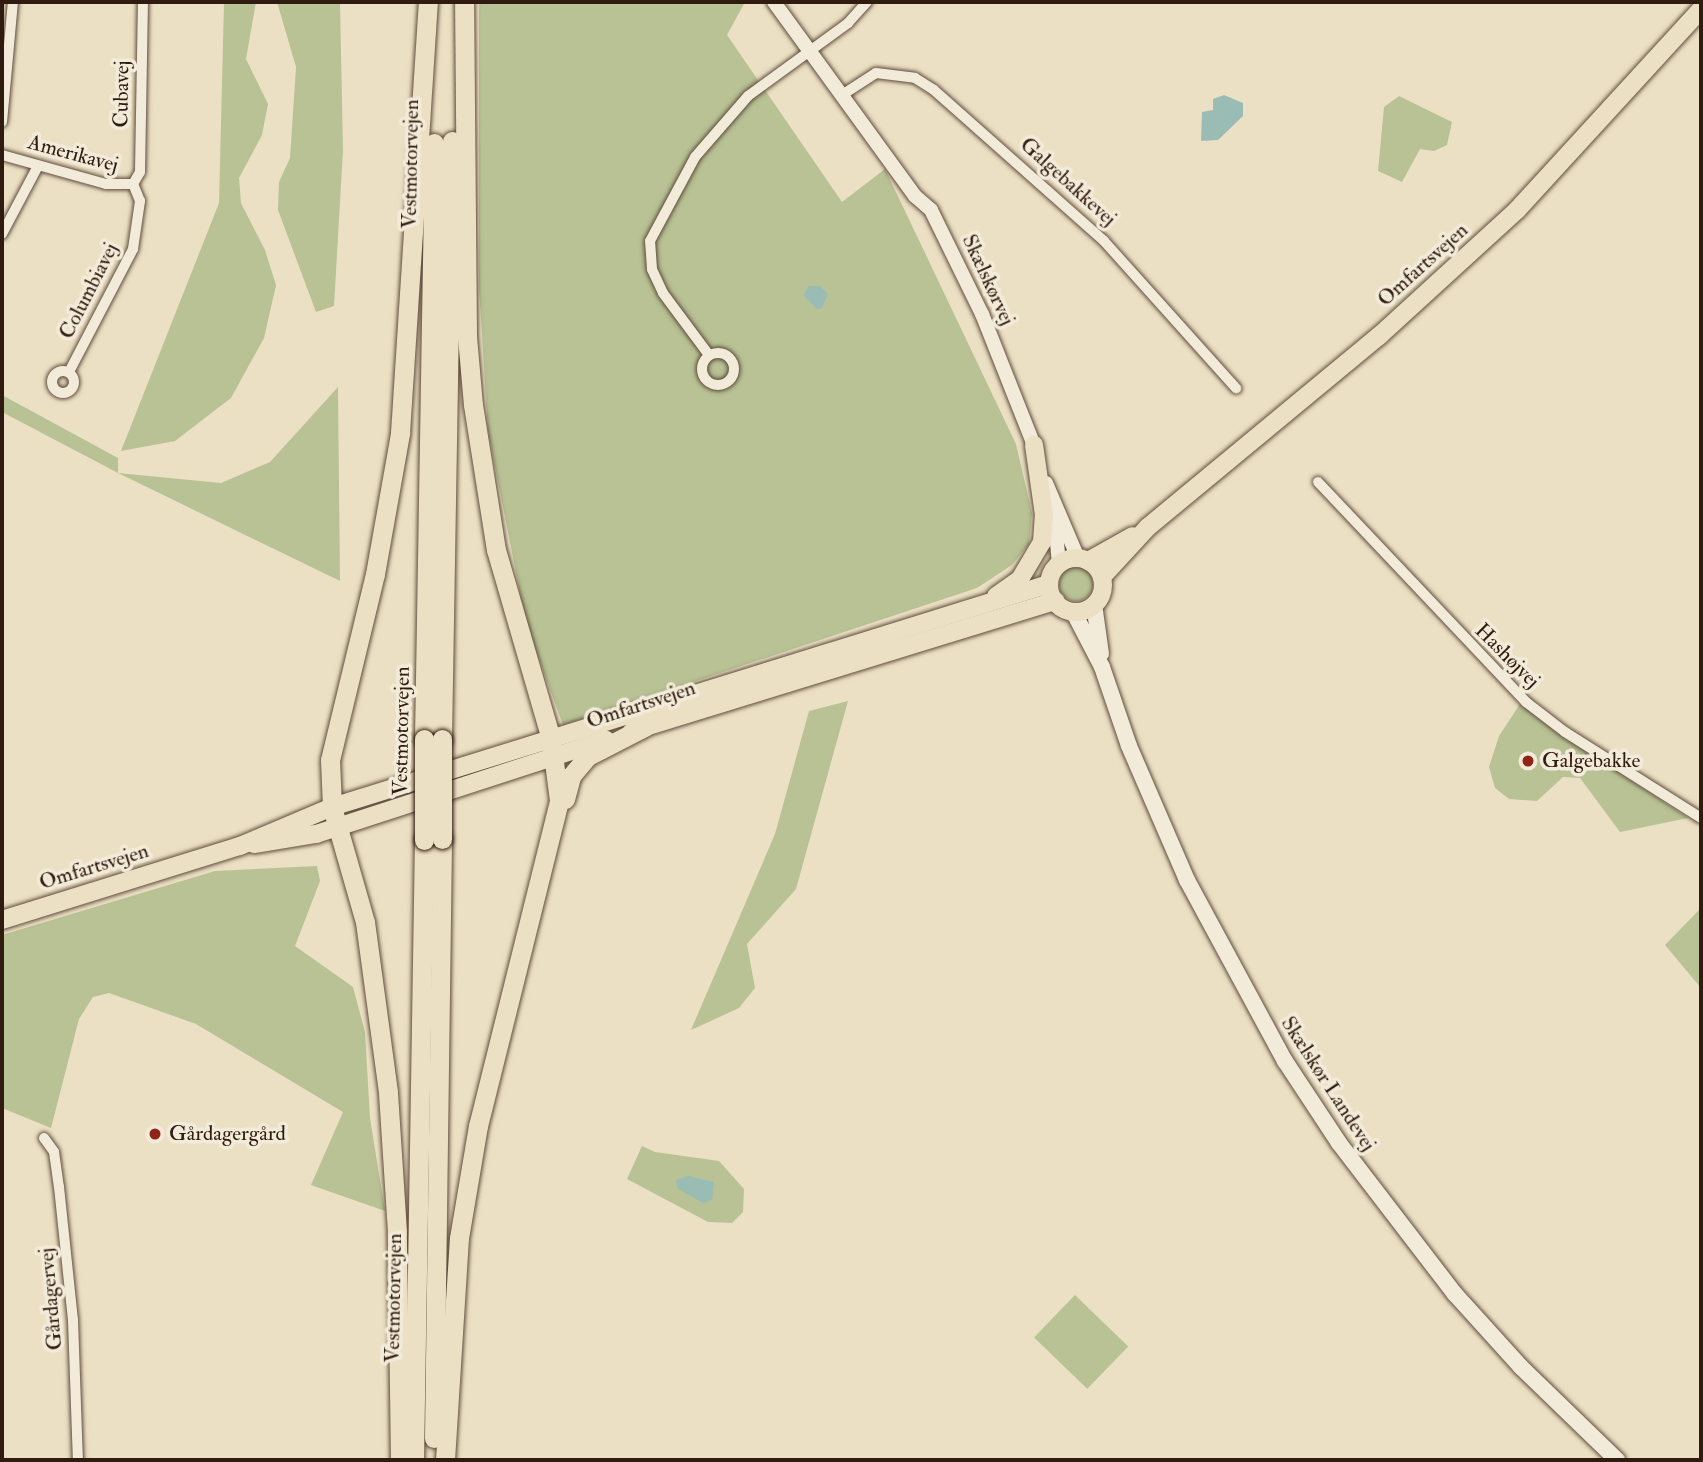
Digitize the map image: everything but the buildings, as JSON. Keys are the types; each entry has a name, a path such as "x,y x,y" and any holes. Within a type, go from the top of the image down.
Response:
{"highway":[{"path":"400,1460 397,1232 388,1092 365,922 340,826 332,807 330,760 374,574 400,433 412,302 428,2"},
{"name":"Vestmotorvejen","path":"433,1460 436,2"},
{"name":"Vestmotorvejen","path":"433,739 453,2"},
{"path":"445,1460 461,1226 490,1065 538,890 559,800 553,748 496,550 473,405 467,325 464,2"},
{"path":"538,890 558,836 567,786 578,765 600,747 646,726"},
{"name":"Vestmotorvejen","path":"414,1460 433,840"}],"main road":[{"name":"Omfartsvejen","path":"1102,578 1148,527 1450,273 1578,147 1701,9"},
{"path":"931,622 1009,589 1031,566 1044,529 1034,445"},
{"name":"Omfartsvejen","path":"1083,559 1148,527"},
{"path":"1083,559 1102,578 1102,592 1094,604 1073,611 1055,601 1049,584 1059,564 1083,559"},
{"name":"Omfartsvejen","path":"240,845 280,842 340,826 535,757 553,748 1049,584"},
{"name":"Omfartsvejen","path":"2,920 240,845 332,807 646,726 1055,601"},
{"name":"Skælskør Landevej","path":"1094,604 1102,667"},
{"name":"Skælskør Landevej","path":"1073,611 1102,667 1129,746 1186,880 1292,1071 1370,1186 1455,1294 1521,1367 1616,1460"},
{"path":"340,826 355,809 413,784"}],"street":[{"path":"2,122 13,2"},
{"name":"Cubavej","path":"133,184 141,172 142,2"},
{"path":"774,2 842,95"},
{"path":"709,355 663,293 652,269 650,241 695,158 748,96 809,48 848,23 867,2"},
{"name":"Galgebakkevej","path":"842,95 876,74 915,78 934,90 1104,241 1151,288 1236,387"},
{"name":"Skælskørvej","path":"842,95 915,195 931,210 982,314 1034,445 1053,506 1059,564"},
{"name":"Amerikavej","path":"2,155 106,184 133,184"},
{"path":"2,234 38,166"},
{"name":"Columbiavej","path":"69,372 132,249 140,201 133,184"},
{"name":"Hashøjvej","path":"1318,482 1526,702 1564,733 1701,818"},
{"name":"Skælskørvej","path":"1053,506 1083,559"},
{"name":"Gårdagervej","path":"44,1138 57,1164 73,1320 78,1460"}],"green space":[{"path":"224,2 256,2 246,59 268,104 262,135 239,178 241,203 265,250 276,285 264,338 231,398 175,441 121,451 219,203"},
{"path":"277,2 340,2 343,151 334,306 316,312 278,210 279,182 290,158 296,67"},
{"path":"479,2 745,2 727,35 842,202 885,169 1016,444 1032,513 1029,544 1012,565 977,588 563,725 526,623 488,431 479,287"},
{"path":"1399,96 1452,122 1447,145 1434,151 1420,149 1402,182 1378,171 1384,107"},
{"path":"338,387 340,581 118,473 221,483 270,462"},
{"path":"2,395 118,458 118,473 2,412"},
{"path":"1076,567 1088,572 1093,584 1088,596 1076,601 1064,596 1059,584 1064,572"},
{"path":"848,701 796,889 747,944 755,988 739,1008 691,1030 775,834 809,711"},
{"path":"1520,704 1688,818 1620,832 1580,778 1563,777 1537,801 1509,799 1495,788 1489,767 1499,736"},
{"path":"317,866 320,881 295,946 353,987 365,1032 370,1118 385,1211 311,1185 343,1112 196,1024 109,993 93,997 79,1019 51,1128 2,1108 2,935 215,871"},
{"path":"1701,908 1701,988 1665,945"},
{"path":"642,1146 655,1152 719,1161 744,1189 743,1212 732,1223 708,1222 627,1179"},
{"path":"1075,1295 1128,1346 1087,1389 1034,1337"}],"water":[{"path":"1224,95 1243,103 1243,116 1218,140 1201,141 1202,112 1213,110 1213,99"},
{"path":"809,286 820,286 828,294 822,308 817,309 803,295"},
{"path":"688,1176 714,1182 712,1200 703,1203 677,1188 676,1180"}],"place":[{"name":"Galgebakke","path":"1528,761"},
{"name":"Gårdagergård","path":"155,1134"}]}
